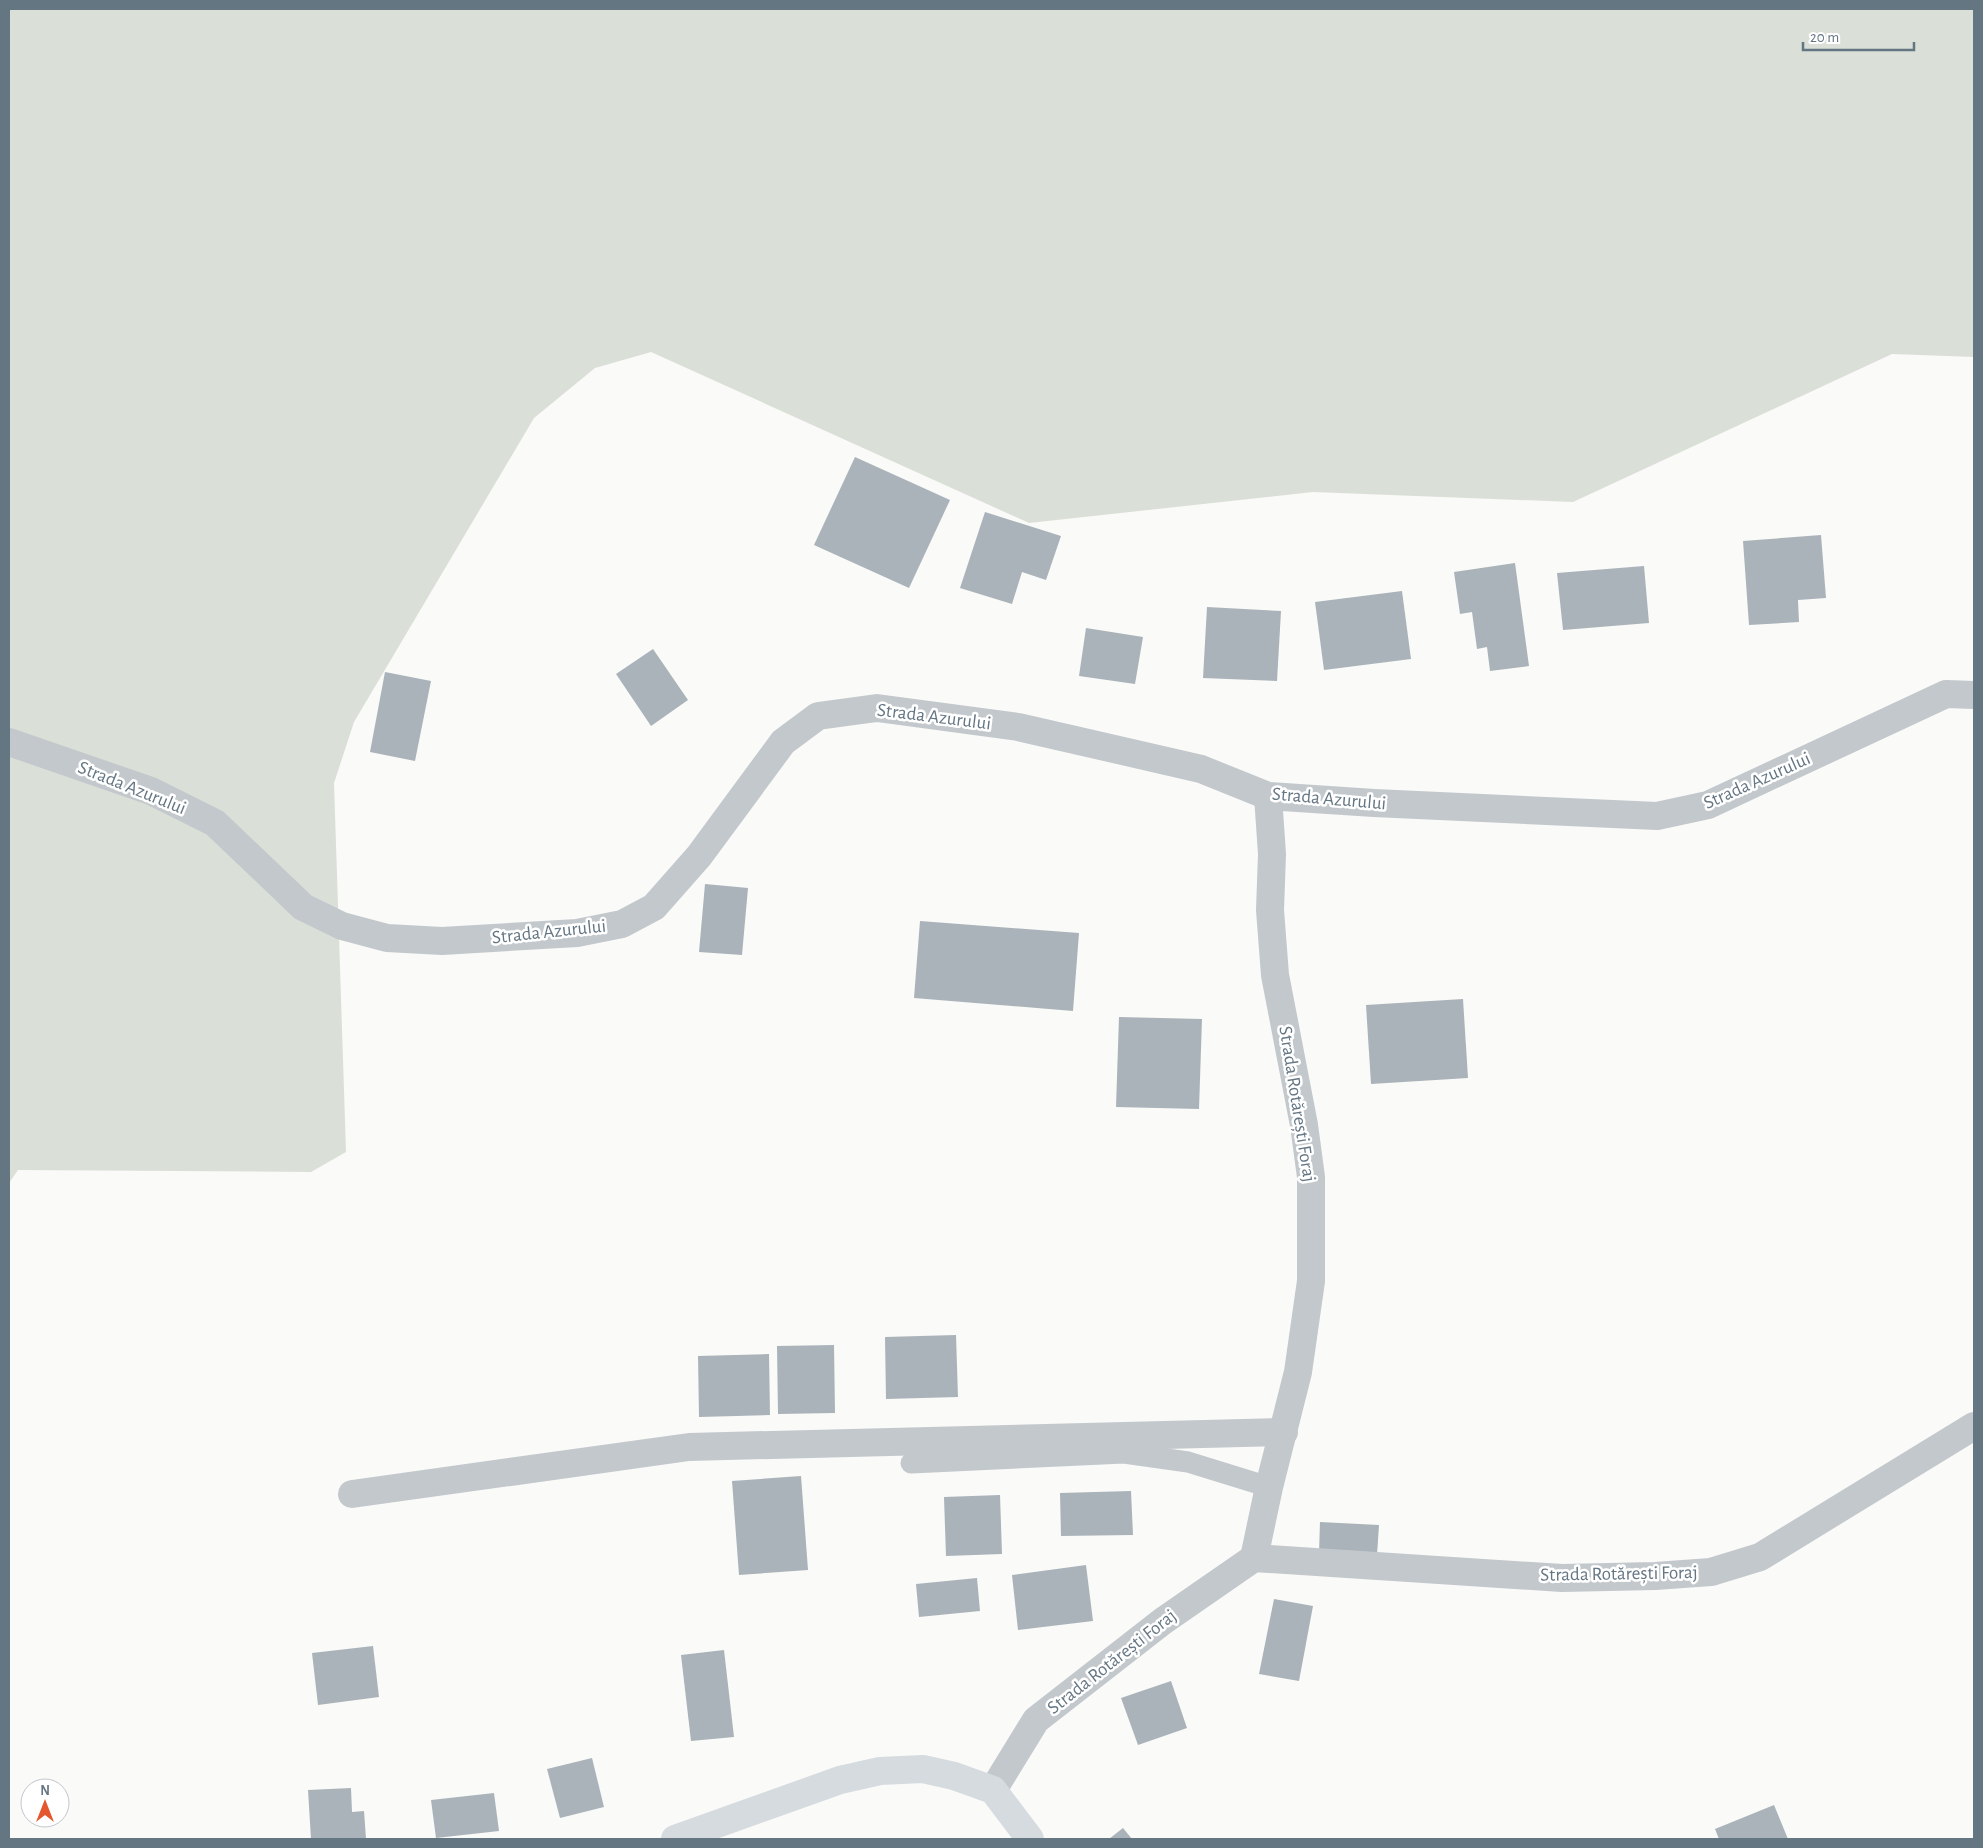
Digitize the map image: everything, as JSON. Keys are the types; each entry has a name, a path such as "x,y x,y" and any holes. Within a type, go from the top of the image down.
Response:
{"street":[{"name":"Strada Azurului","path":"9,742 152,791 215,823 303,907 342,926 387,938 442,941 577,933 622,924 654,907 699,856 783,742 818,716 877,708 1018,727 1201,769 1268,796 1374,803 1657,816 1708,806 1946,694 1974,695"},
{"name":"Strada Rotărești Foraj","path":"1254,1558 1269,1487 1298,1372 1311,1281 1311,1177 1304,1124 1275,975 1270,910 1272,854 1268,796"},
{"name":"Strada Rotărești Foraj","path":"993,1790 1036,1720 1163,1621 1254,1558 1562,1578 1655,1576 1711,1572 1760,1557 1974,1426"},
{"path":"352,1494 689,1447 1284,1432"},
{"path":"675,1839 840,1780 880,1771 923,1769 954,1776 993,1790 1030,1839"}],"lane":[{"path":"911,1463 1124,1453 1188,1462 1269,1487"}],"shaded area":[{"path":"9,9 1974,9 1974,357 1892,354 1573,502 1313,492 1029,523 651,352 595,368 534,418 354,722 334,783 346,1152 311,1172 18,1170 9,1183"}],"building":[{"path":"855,457 950,500 909,588 814,545"},
{"path":"985,512 1061,536 1046,580 1022,572 1012,604 960,588"},
{"path":"1821,535 1826,598 1798,600 1799,622 1749,625 1743,541"},
{"path":"1515,563 1529,666 1490,671 1487,647 1477,649 1472,612 1460,614 1454,572"},
{"path":"1644,566 1649,623 1563,630 1557,573"},
{"path":"1402,591 1411,659 1324,670 1315,602"},
{"path":"1207,607 1281,611 1277,681 1203,678"},
{"path":"1086,628 1143,637 1135,684 1079,676"},
{"path":"653,649 688,700 651,726 616,674"},
{"path":"385,672 431,681 415,761 370,752"},
{"path":"705,884 748,888 742,955 699,952"},
{"path":"920,921 1079,933 1073,1011 914,998"},
{"path":"1463,999 1468,1078 1371,1084 1366,1005"},
{"path":"1119,1017 1202,1019 1199,1109 1116,1107"},
{"path":"956,1335 958,1397 886,1399 885,1337"},
{"path":"834,1345 835,1413 778,1414 777,1346"},
{"path":"769,1354 770,1415 699,1417 698,1356"},
{"path":"801,1476 808,1570 739,1575 732,1481"},
{"path":"1131,1491 1133,1535 1061,1536 1060,1493"},
{"path":"1000,1495 1002,1554 946,1556 944,1497"},
{"path":"1320,1522 1379,1525 1377,1555 1319,1553"},
{"path":"1086,1565 1093,1621 1018,1630 1012,1575"},
{"path":"977,1578 980,1611 919,1617 916,1584"},
{"path":"1274,1599 1313,1606 1299,1681 1259,1674"},
{"path":"373,1646 379,1697 318,1705 312,1653"},
{"path":"724,1650 734,1737 691,1741 681,1655"},
{"path":"1171,1681 1187,1728 1138,1745 1121,1698"},
{"path":"592,1758 604,1807 560,1818 547,1769"},
{"path":"351,1788 352,1812 364,1811 366,1839 311,1839 308,1790"},
{"path":"494,1793 499,1831 436,1838 431,1800"},
{"path":"1774,1805 1788,1839 1719,1839 1715,1829"},
{"path":"1123,1828 1132,1839 1109,1839"}]}
